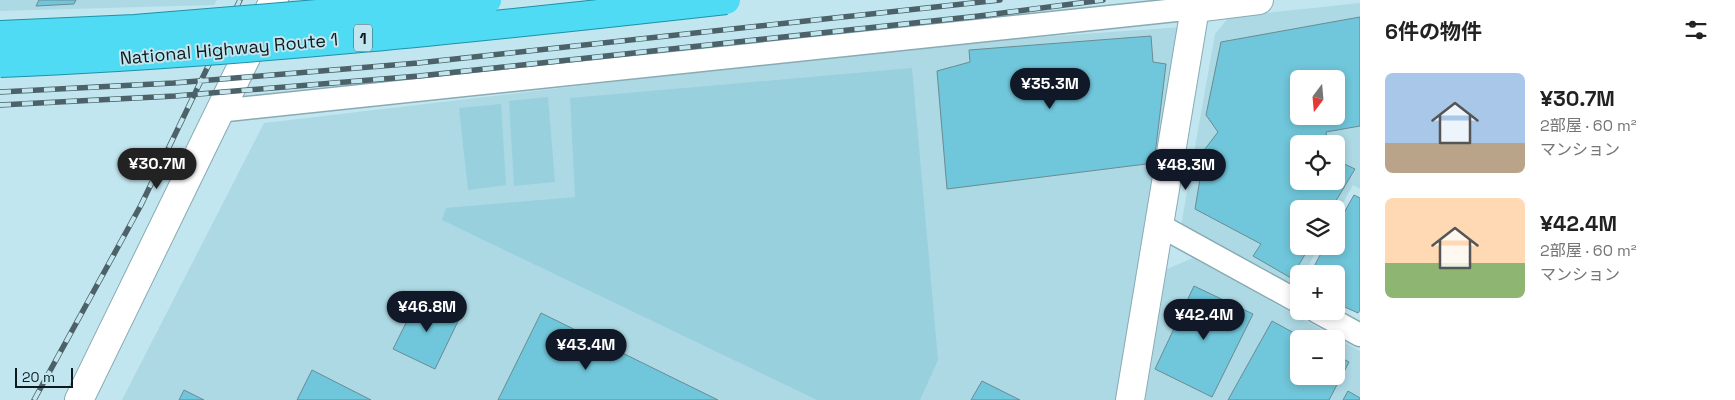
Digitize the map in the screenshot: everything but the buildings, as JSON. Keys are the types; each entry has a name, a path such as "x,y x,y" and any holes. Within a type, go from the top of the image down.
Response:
{"highway":[{"name":"National Highway Route 1","path":"0,35 165,27 487,0"},
{"name":"National Highway Route 1","path":"0,63 122,58 308,44 726,0"}],"street":[{"path":"79,400 218,111 274,0"},
{"path":"218,111 1259,0"},
{"path":"1130,400 1195,8"},
{"path":"1159,225 1290,297"},
{"path":"1332,320 1360,336"}],"shaded area":[{"path":"0,0 217,0 214,5 0,11"},
{"path":"1360,3 1360,189 1353,185 1345,200 1290,200 1290,255 1314,255 1309,265 1290,265 1290,291 1181,226 1215,34 1229,17"},
{"path":"1182,27 1122,400 122,400 264,123 928,45"},
{"path":"912,68 938,360 920,400 817,400 442,220 446,208 575,197 570,98"},
{"path":"548,97 555,182 514,186 509,101"},
{"path":"501,104 506,185 468,190 459,108"},
{"path":"1193,258 1290,312 1290,320 1304,320 1322,330 1290,330 1290,385 1345,385 1345,343 1360,351 1360,400 1145,400 1167,269"}],"railway":[{"path":"34,400 141,205 240,0"},
{"path":"0,92 174,83 418,63 1000,0"},
{"path":"0,105 175,96 419,76 979,16 1103,0"}]}
